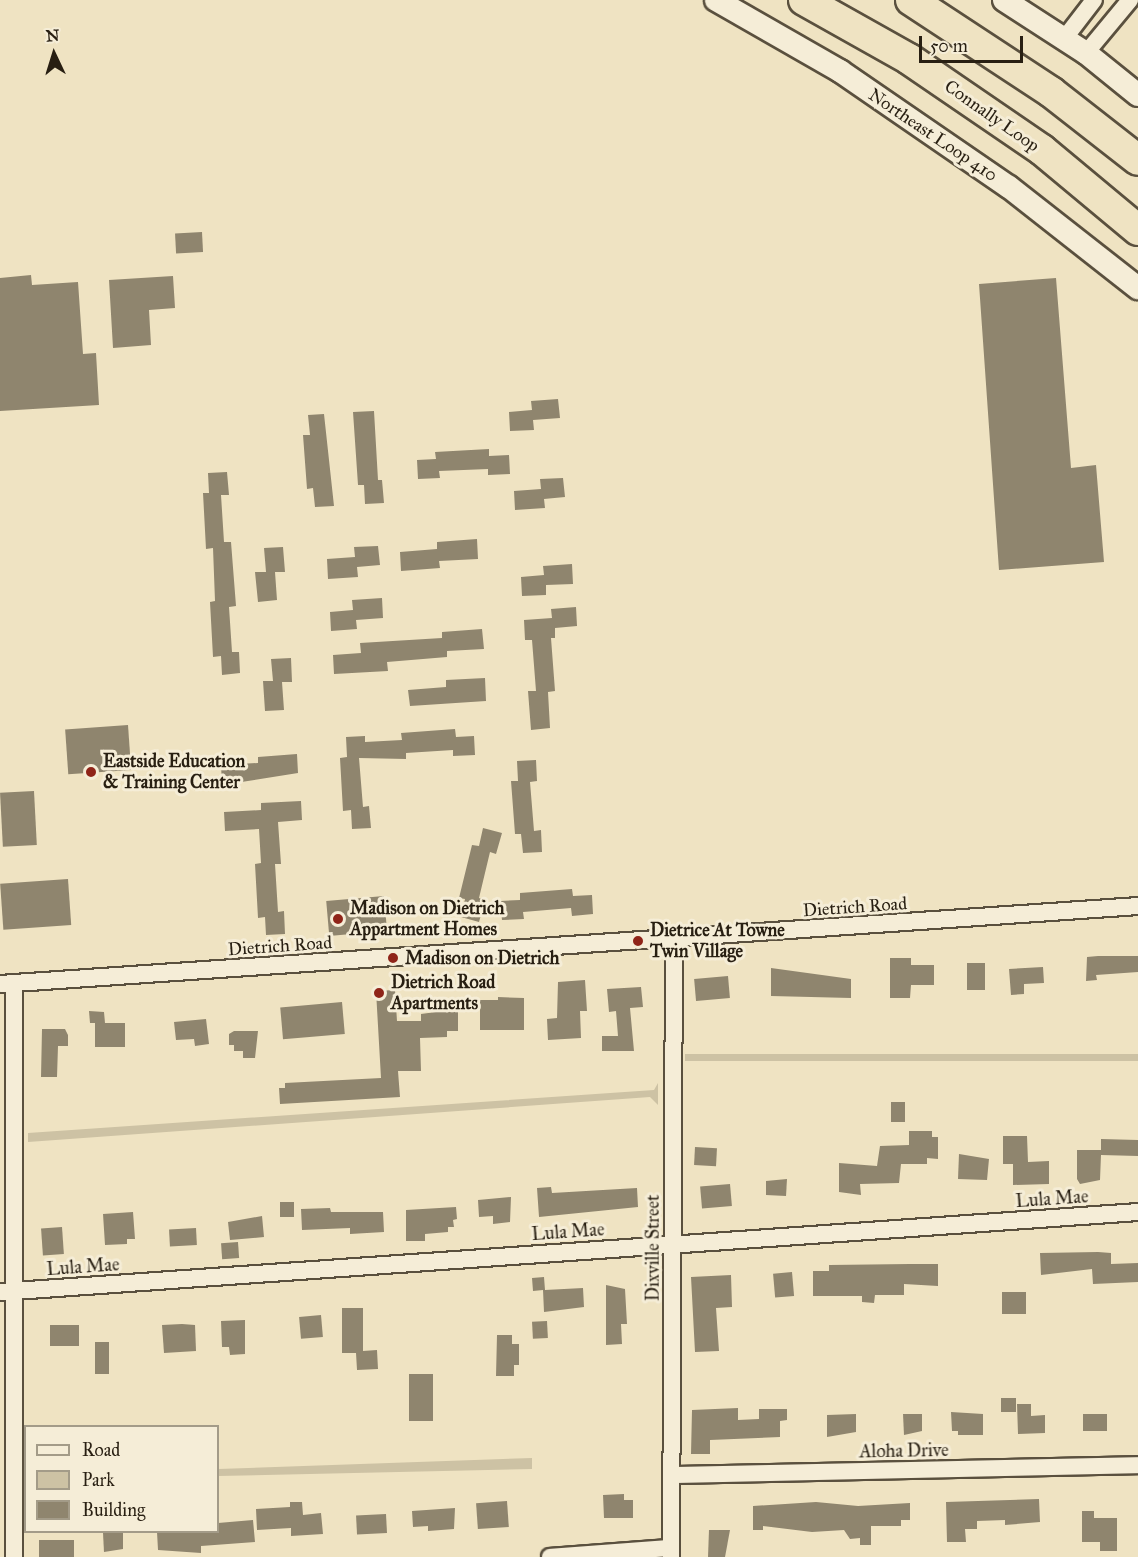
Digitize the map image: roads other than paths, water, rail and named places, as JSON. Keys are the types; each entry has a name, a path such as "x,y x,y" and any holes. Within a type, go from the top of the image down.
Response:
{"highway":[{"name":"Connally Loop","path":"804,0 909,59 1042,150 1138,230"},
{"path":"911,0 1051,92 1138,160"}],"main road":[{"name":"Northeast Loop 410","path":"716,0 840,71 1009,187 1138,288"},
{"path":"1004,0 1086,53 1138,95"}],"street":[{"path":"1064,39 1094,0"},
{"path":"1086,53 1130,0"},
{"name":"Dietrich Road","path":"7,983 1138,906"},
{"name":"Dixville Street","path":"671,1552 674,939"},
{"path":"7,983 8,1292 14,1557"},
{"name":"Lula Mae","path":"8,1292 1138,1212"},
{"name":"Aloha Drive","path":"672,1475 1138,1466"},
{"path":"550,1557 671,1552"}],"place":[{"name":"Eastside Education & Training Center","path":"91,772"},
{"name":"Madison on Dietrich Appartment Homes","path":"338,919"},
{"name":"Dietrice At Towne Twin Village","path":"638,941"},
{"name":"Madison on Dietrich","path":"393,958"},
{"name":"Dietrich Road Apartments","path":"379,993"}]}
